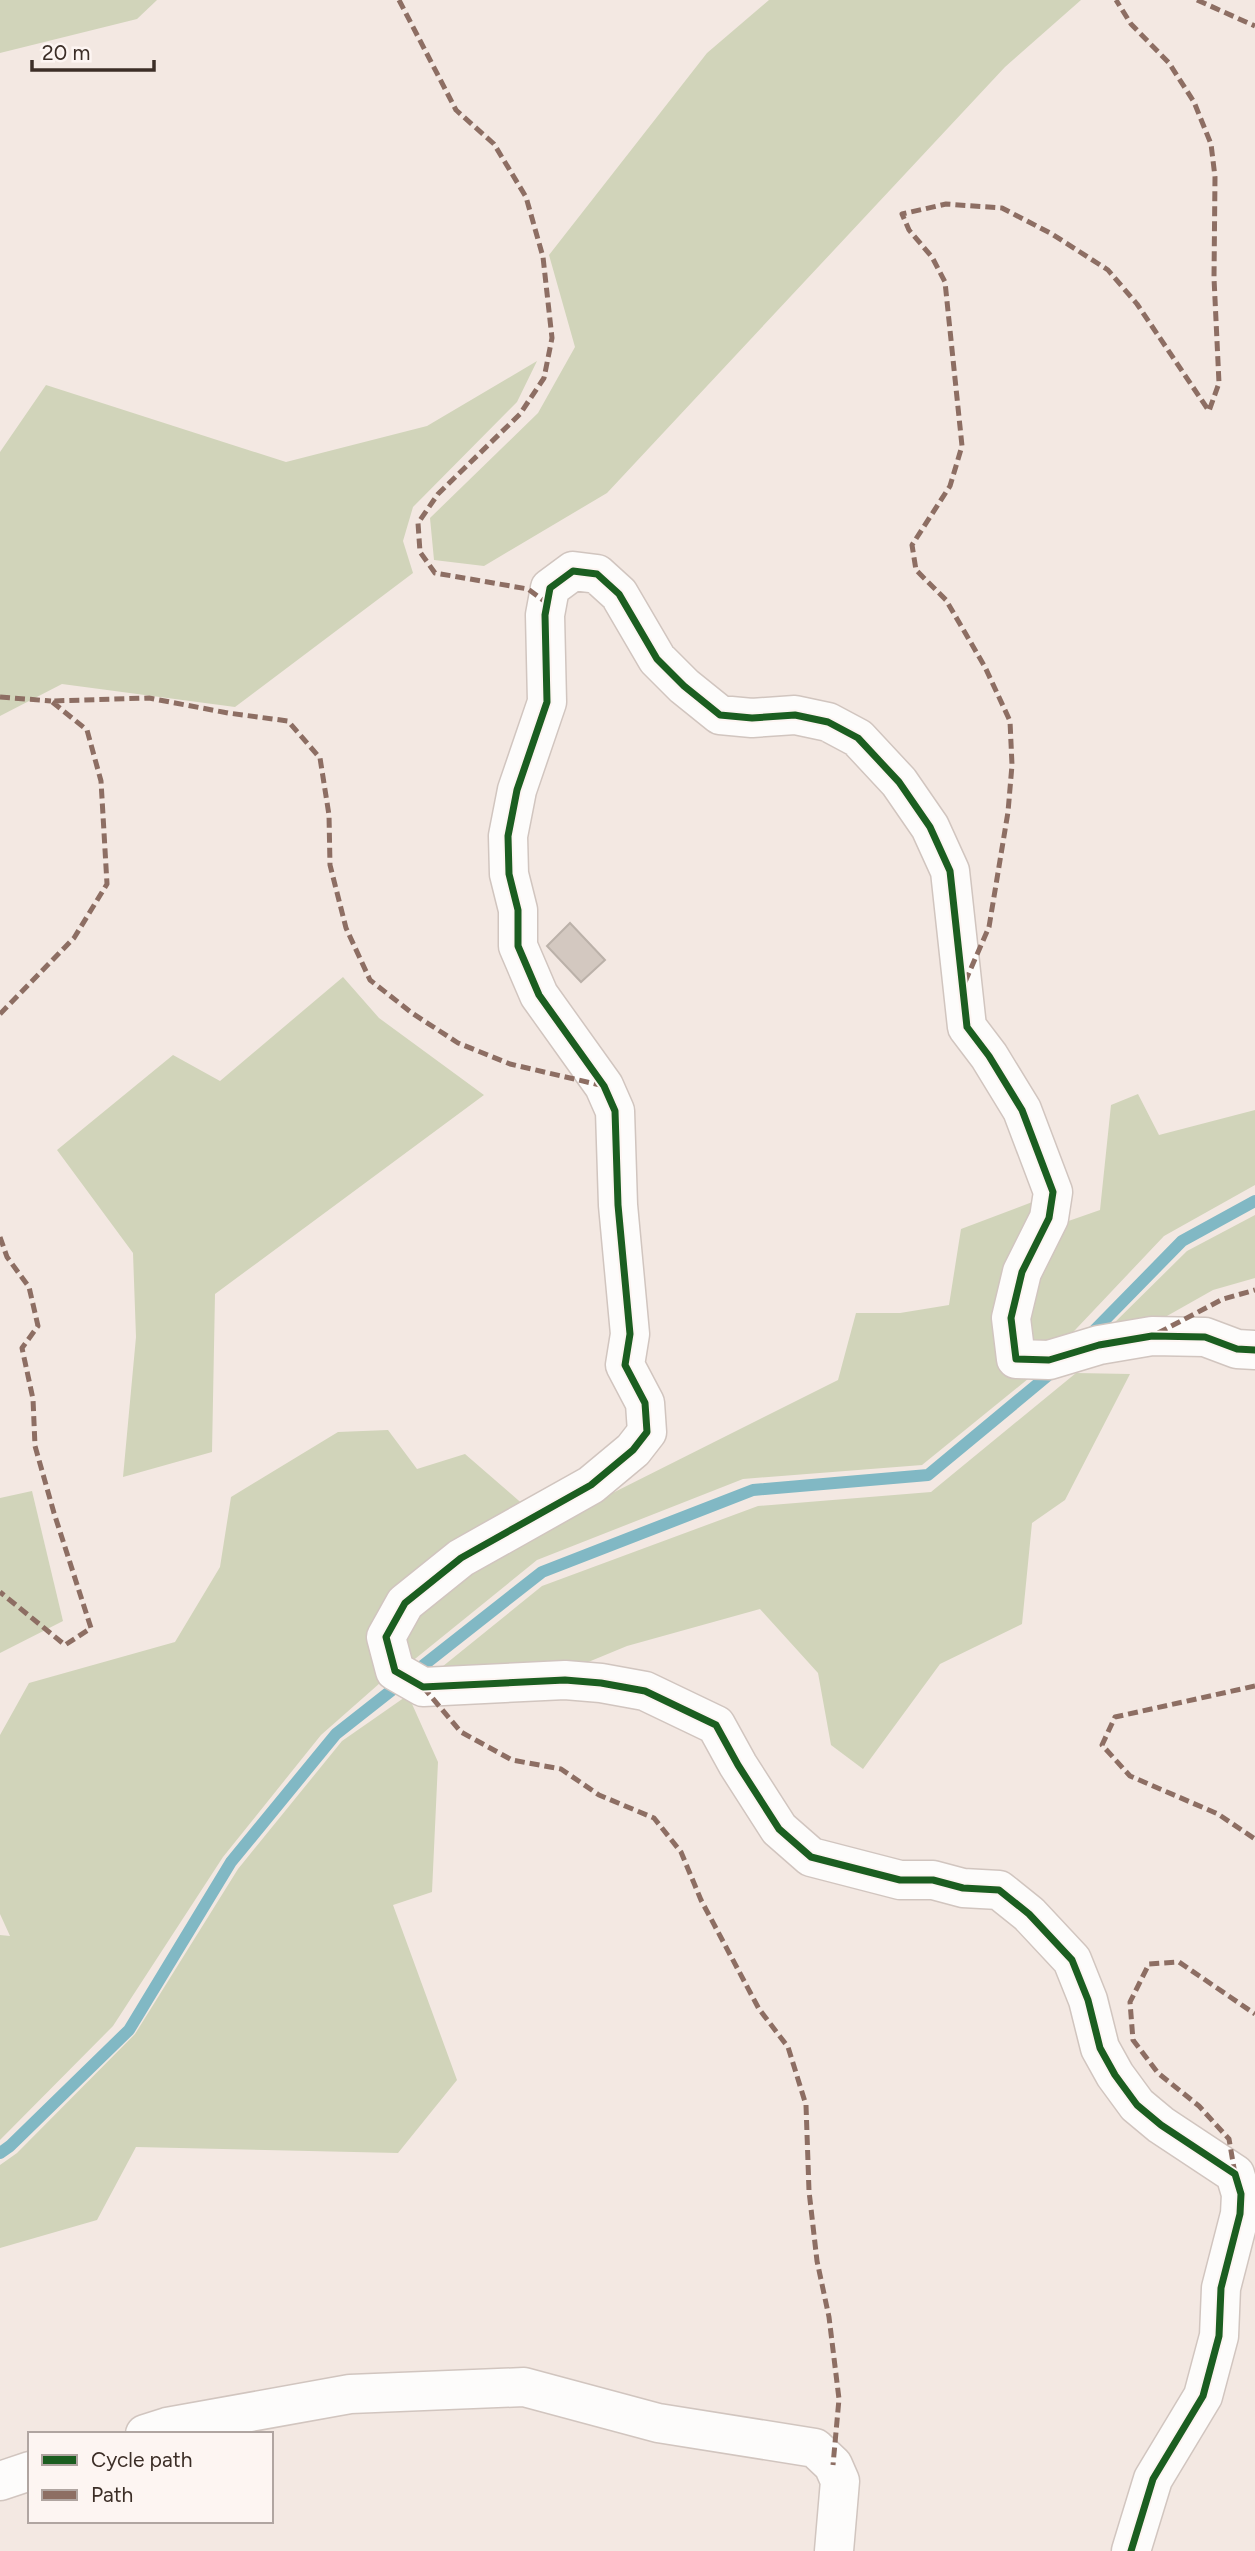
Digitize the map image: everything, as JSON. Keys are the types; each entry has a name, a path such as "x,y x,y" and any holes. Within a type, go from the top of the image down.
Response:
{"street":[{"path":"1131,2551 1153,2479 1203,2396 1219,2336 1221,2288 1240,2214 1241,2194 1235,2174 1137,2105 1115,2075 1100,2048 1088,2000 1072,1960 1029,1914 999,1890 963,1888 933,1880 900,1880 811,1857 779,1829 716,1725 645,1691 565,1680 423,1687 395,1671 386,1637 405,1603 461,1558 591,1485 633,1450 647,1432 645,1403 625,1365 630,1334 618,1205 615,1111 604,1086 539,995 518,946 518,910 509,874 508,836 517,790 547,702 545,615 550,588 573,572 597,574 619,594 657,659 684,686 720,715 752,718 795,715 828,722 858,738 899,782 930,827 950,871 967,1027 989,1056 1022,1110 1053,1192 1049,1219 1022,1272 1011,1318 1016,1359 1049,1360 1099,1345 1152,1336 1205,1337 1237,1349 1255,1350"},
{"path":"151,2432 350,2394 524,2387 658,2423 815,2448 833,2465 840,2481 834,2551"},
{"path":"0,2481 28,2472"}],"green space":[{"path":"0,0 157,0 137,19 0,53"},
{"path":"769,0 1081,0 1005,67 607,493 484,566 434,560 430,518 538,413 575,347 549,255 707,53"},
{"path":"537,361 517,402 413,507 403,541 413,573 235,707 62,684 0,716 0,452 46,385 286,462 427,426"},
{"path":"343,977 379,1018 484,1095 215,1294 212,1452 123,1477 136,1337 133,1253 57,1150 173,1055 220,1081"},
{"path":"1138,1094 1159,1135 1255,1110 1255,1185 1164,1236 1059,1347 1020,1350 1032,1275 1057,1225 1100,1210 1111,1105"},
{"path":"1035,1201 1007,1271 1034,1374 922,1465 743,1479 537,1560 405,1667 398,1638 419,1607 471,1564 838,1380 856,1313 900,1313 949,1305 961,1229"},
{"path":"1255,1215 1255,1278 1213,1290 1151,1325 1106,1331 1187,1251"},
{"path":"1076,1373 1130,1374 1065,1500 1032,1523 1022,1624 940,1664 863,1769 831,1745 818,1673 760,1609 627,1646 581,1665 432,1675 542,1586 758,1506 931,1492"},
{"path":"388,1430 417,1469 465,1454 526,1507 453,1548 380,1683 321,1735 223,1857 113,2026 0,2140 0,1935 10,1936 0,1914 0,1735 29,1683 175,1642 220,1567 231,1497 338,1432"},
{"path":"32,1491 63,1621 0,1653 0,1498"},
{"path":"408,1695 438,1762 432,1892 393,1905 457,2080 398,2153 136,2147 97,2220 0,2248 0,2165 17,2153 135,2034 238,1869 342,1741"}],"building":[{"path":"570,923 605,960 581,982 547,946"}],"waterway":[{"path":"1087,1338 1182,1241 1255,1201"},
{"path":"0,2153 129,2030 231,1862 336,1734 542,1572 753,1490 928,1475 1057,1368"}],"marked path":[{"path":"399,0 456,110 494,144 526,197 543,257 552,338 544,378 520,414 438,494 418,523 420,552 435,573 528,589 547,603"},
{"path":"965,982 989,927 1008,812 1012,765 1010,721 985,667 946,600 916,570 912,545 950,486 962,446 945,282 932,257 909,230 902,214 946,204 1002,208 1052,234 1108,270 1137,304 1209,411 1219,383 1214,278 1215,177 1211,144 1194,102 1169,63 1131,24 1116,0"},
{"path":"1197,0 1255,26"},
{"path":"0,697 51,701"},
{"path":"0,1014 74,938 107,884 101,781 87,730 51,701 149,698 288,721 320,758 329,815 330,865 346,928 370,980 412,1013 458,1043 510,1064 604,1086"},
{"path":"0,1237 7,1257 29,1287 38,1326 22,1348 33,1399 35,1446 91,1628 65,1645 0,1592"},
{"path":"1158,1333 1223,1299 1255,1290"},
{"path":"1255,1686 1115,1717 1102,1745 1130,1776 1218,1814 1255,1839"},
{"path":"423,1687 461,1732 512,1760 561,1769 599,1795 654,1818 681,1852 701,1900 759,2009 788,2047 806,2105 809,2191 839,2399 833,2465"},
{"path":"1235,2174 1229,2139 1199,2106 1158,2073 1133,2040 1130,2002 1149,1964 1179,1962 1255,2014"}],"cycle path":[{"path":"1131,2551 1153,2479 1203,2396 1219,2336 1221,2288 1240,2214 1241,2194 1235,2174 1161,2125 1137,2105 1115,2075 1100,2048 1088,2000 1072,1960 1029,1914 999,1890 963,1888 933,1880 900,1880 811,1857 779,1829 716,1725 645,1691 565,1680 423,1687 395,1671 386,1637 405,1603 461,1558 591,1485 633,1450 647,1432 645,1403 625,1365 630,1334 618,1205 615,1111 604,1086 539,995 518,946 518,910 509,874 508,836 517,790 547,702 545,615 550,588 573,571 597,574 619,594 657,659 684,686 720,715 752,718 795,715 828,722 858,738 899,782 930,827 950,871 967,1027 989,1056 1022,1110 1053,1192 1049,1218 1022,1272 1011,1318 1016,1359 1049,1360 1099,1345 1152,1336 1205,1337 1237,1349 1255,1350"}]}
